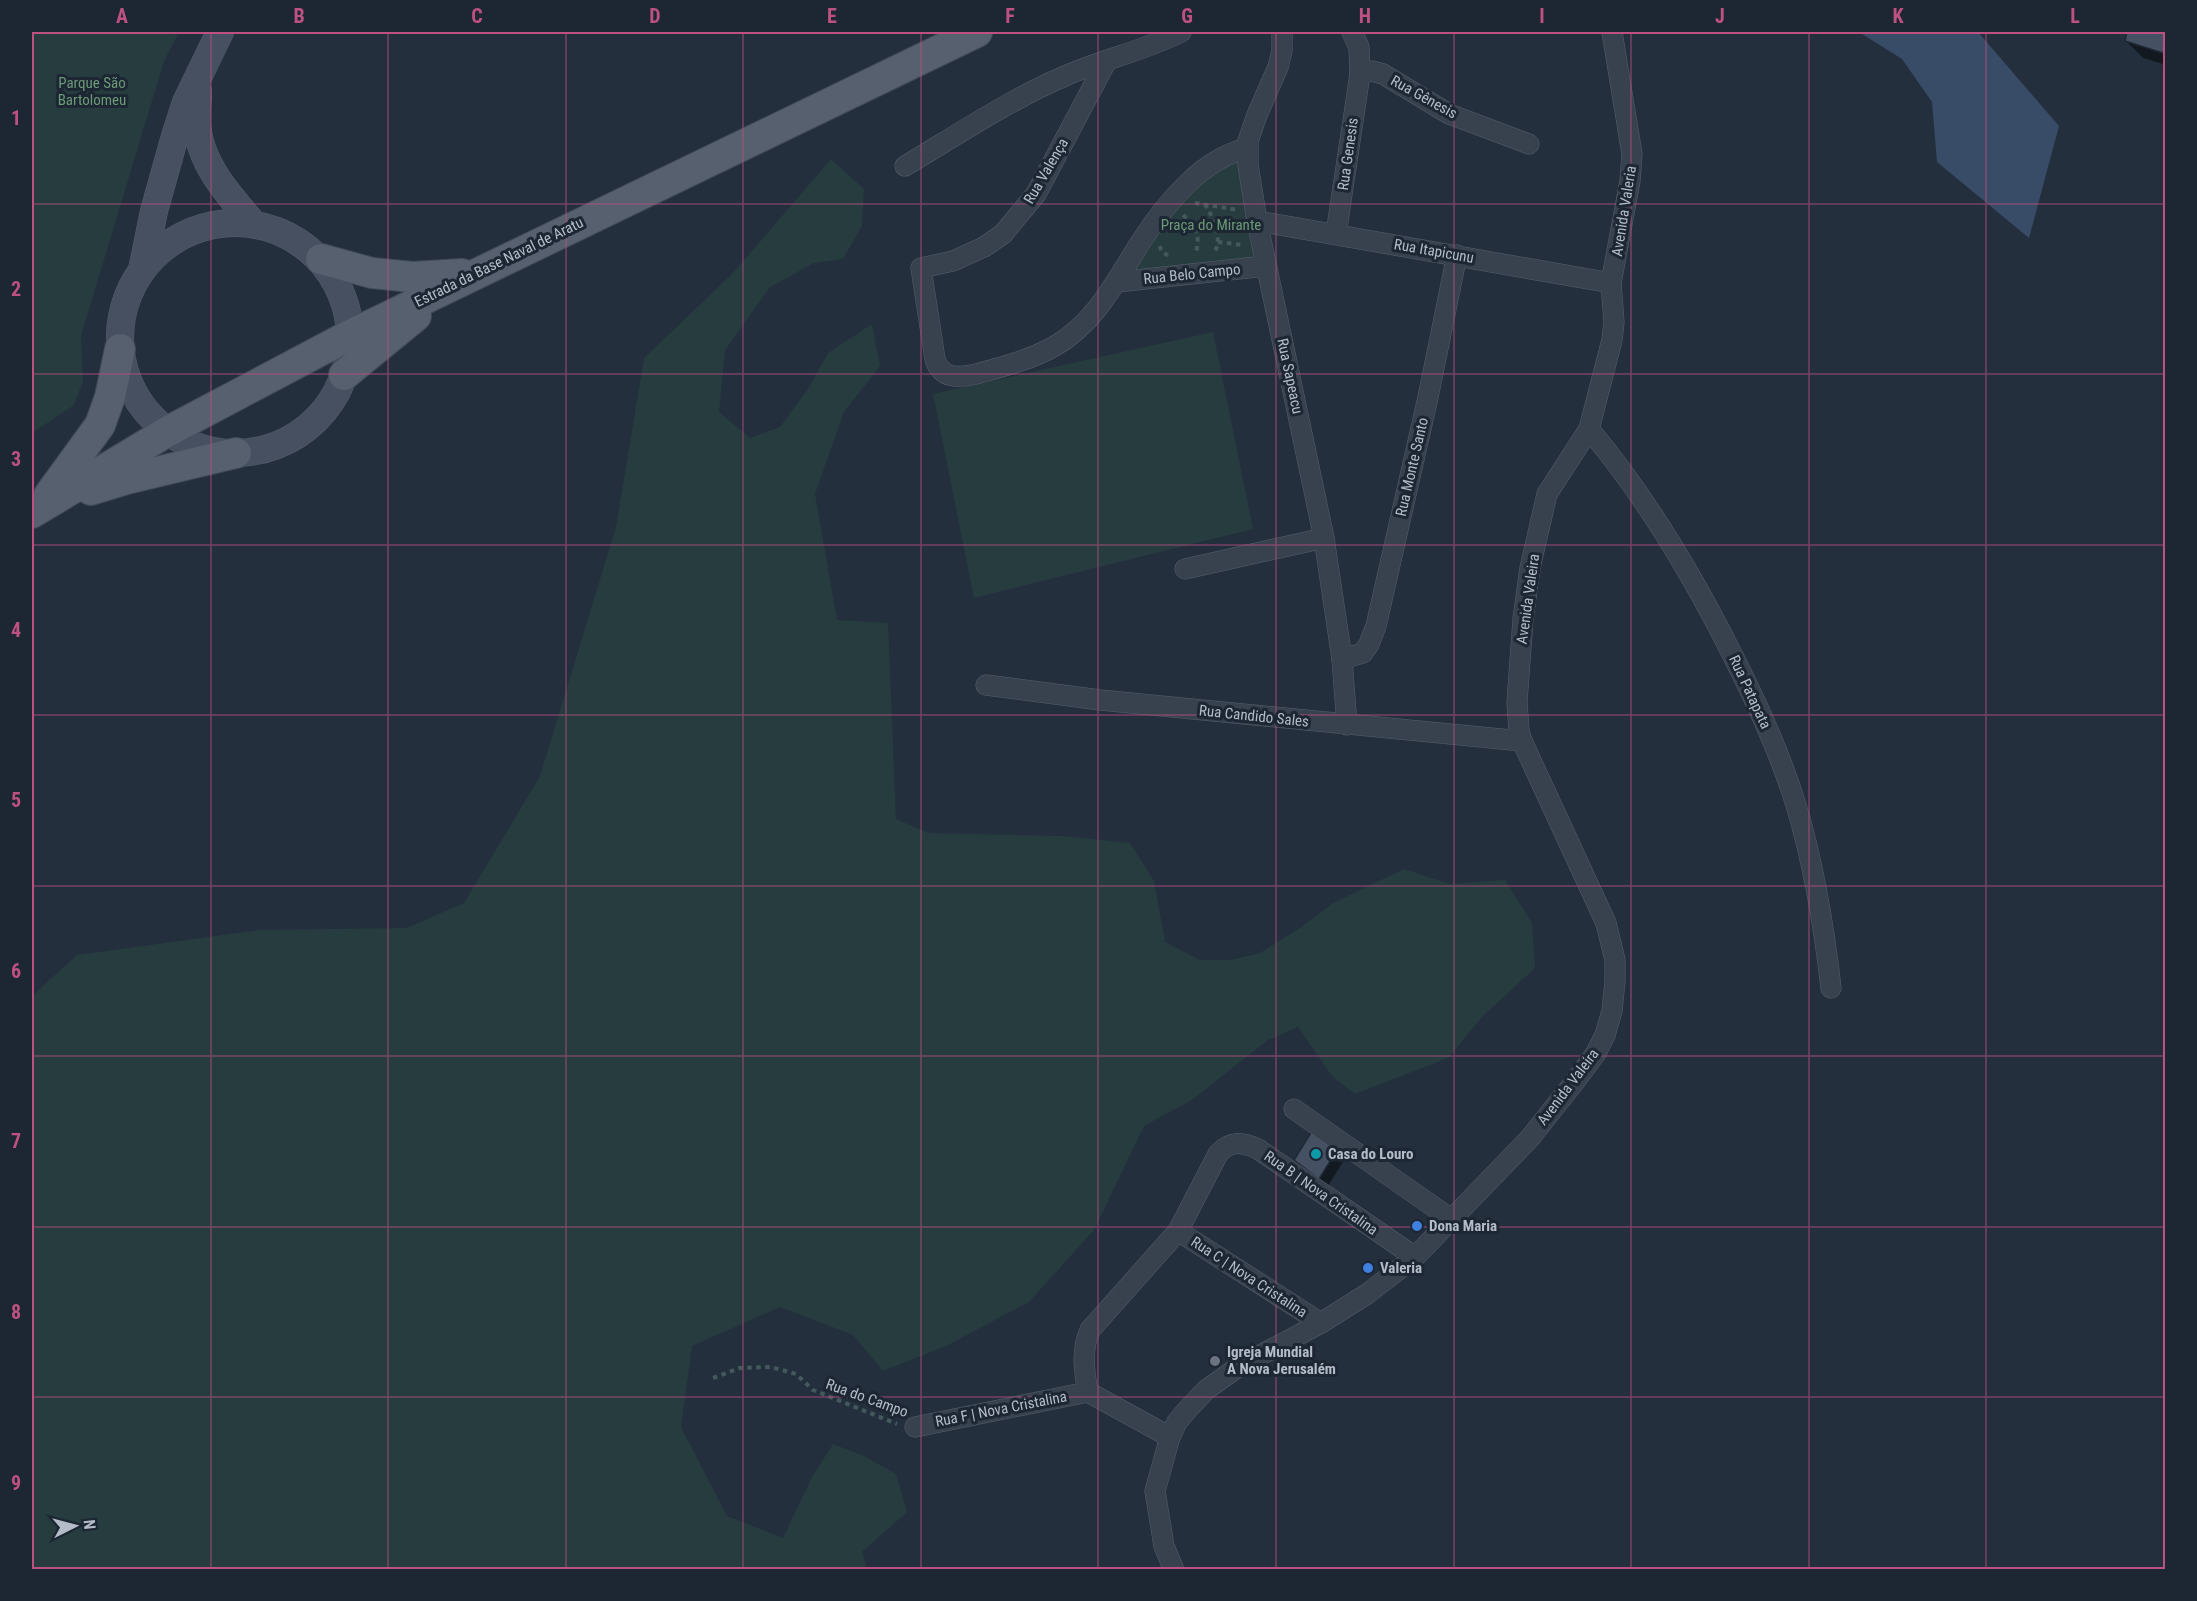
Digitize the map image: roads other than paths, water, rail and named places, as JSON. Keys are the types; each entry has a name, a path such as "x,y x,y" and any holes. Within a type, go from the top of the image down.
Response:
{"main road":[{"path":"37,509 100,425 110,397 120,349 121,323 126,302 142,270 154,211 174,136 186,102 220,32"},
{"name":"Estrada da Base Naval de Aratu","path":"37,509 165,433 348,336 976,32"},
{"path":"200,77 196,123 200,146 227,194 251,220"},
{"path":"120,349 128,379 143,408 165,433 192,446 213,451 256,452 273,447 308,427 322,415 344,375 348,336 344,302 336,282 321,259 295,238 251,220 232,221 191,232 172,241 142,270"},
{"path":"321,259 372,273 391,275 412,277 474,274"},
{"path":"344,375 416,316 474,274"},
{"path":"37,509 127,479 236,453"}],"street":[{"path":"905,166 1009,105 1064,77 1181,32"},
{"name":"Rua Sapeacu","path":"1282,32 1282,51 1278,67 1257,115 1247,148 1256,219 1324,538 1342,659 1347,725"},
{"path":"1352,32 1359,47 1360,74"},
{"name":"Avenida Valeria","path":"1611,284 1630,181 1632,154 1612,32"},
{"name":"Rua Valença","path":"939,370 935,359 921,268 953,261 984,248 1003,234 1036,194 1107,62"},
{"name":"Rua Gênesis","path":"1360,74 1372,71 1383,74 1449,114 1529,144"},
{"name":"Rua Genesis","path":"1336,234 1360,74"},
{"name":"Rua Belo Campo","path":"939,370 949,375 973,374 1035,356 1054,347 1085,323 1117,282 1169,203 1190,181 1216,159 1247,148"},
{"name":"Rua Itapicunu","path":"1256,219 1611,284"},
{"name":"Rua Monte Santo","path":"1342,659 1363,653 1376,626 1427,402 1457,255"},
{"name":"Rua Belo Campo","path":"1117,282 1266,266"},
{"name":"Avenida Valeira","path":"1174,1569 1164,1546 1155,1491 1170,1437 1177,1422 1206,1390 1238,1367 1321,1323 1367,1294 1415,1257 1530,1138 1596,1053 1605,1035 1612,1011 1615,960 1606,923 1522,741 1517,702 1523,619 1530,568 1547,494 1589,429 1612,340 1614,322 1611,284"},
{"name":"Rua Patapata","path":"1589,429 1622,468 1680,555 1719,628 1772,740 1796,803 1812,866 1823,920 1831,987"},
{"path":"1185,569 1324,538"},
{"name":"Rua Candido Sales","path":"986,685 1100,700 1522,741"},
{"path":"1294,1109 1451,1219"},
{"name":"Rua B | Nova Cristalina","path":"1178,1231 1213,1162 1223,1148 1236,1143 1246,1144 1257,1149 1415,1257"},
{"path":"1170,1437 1088,1392 1084,1358 1085,1342 1090,1329 1178,1231"},
{"name":"Rua C | Nova Cristalina","path":"1178,1231 1321,1323"},
{"name":"Rua F | Nova Cristalina","path":"915,1427 1088,1392"}],"water":[{"path":"1859,32 1978,32 2059,126 2029,238 1937,162 1932,102 1902,59"}],"place":[{"name":"Casa do Louro","path":"1316,1154"},
{"name":"Dona Maria","path":"1417,1226"},
{"name":"Valeria","path":"1368,1268"},
{"name":"Igreja Mundial A Nova Jerusalém","path":"1215,1361"}],"park label":[{"name":"Parque São Bartolomeu","path":"92,92"},
{"name":"Praça do Mirante","path":"1211,225"}]}
